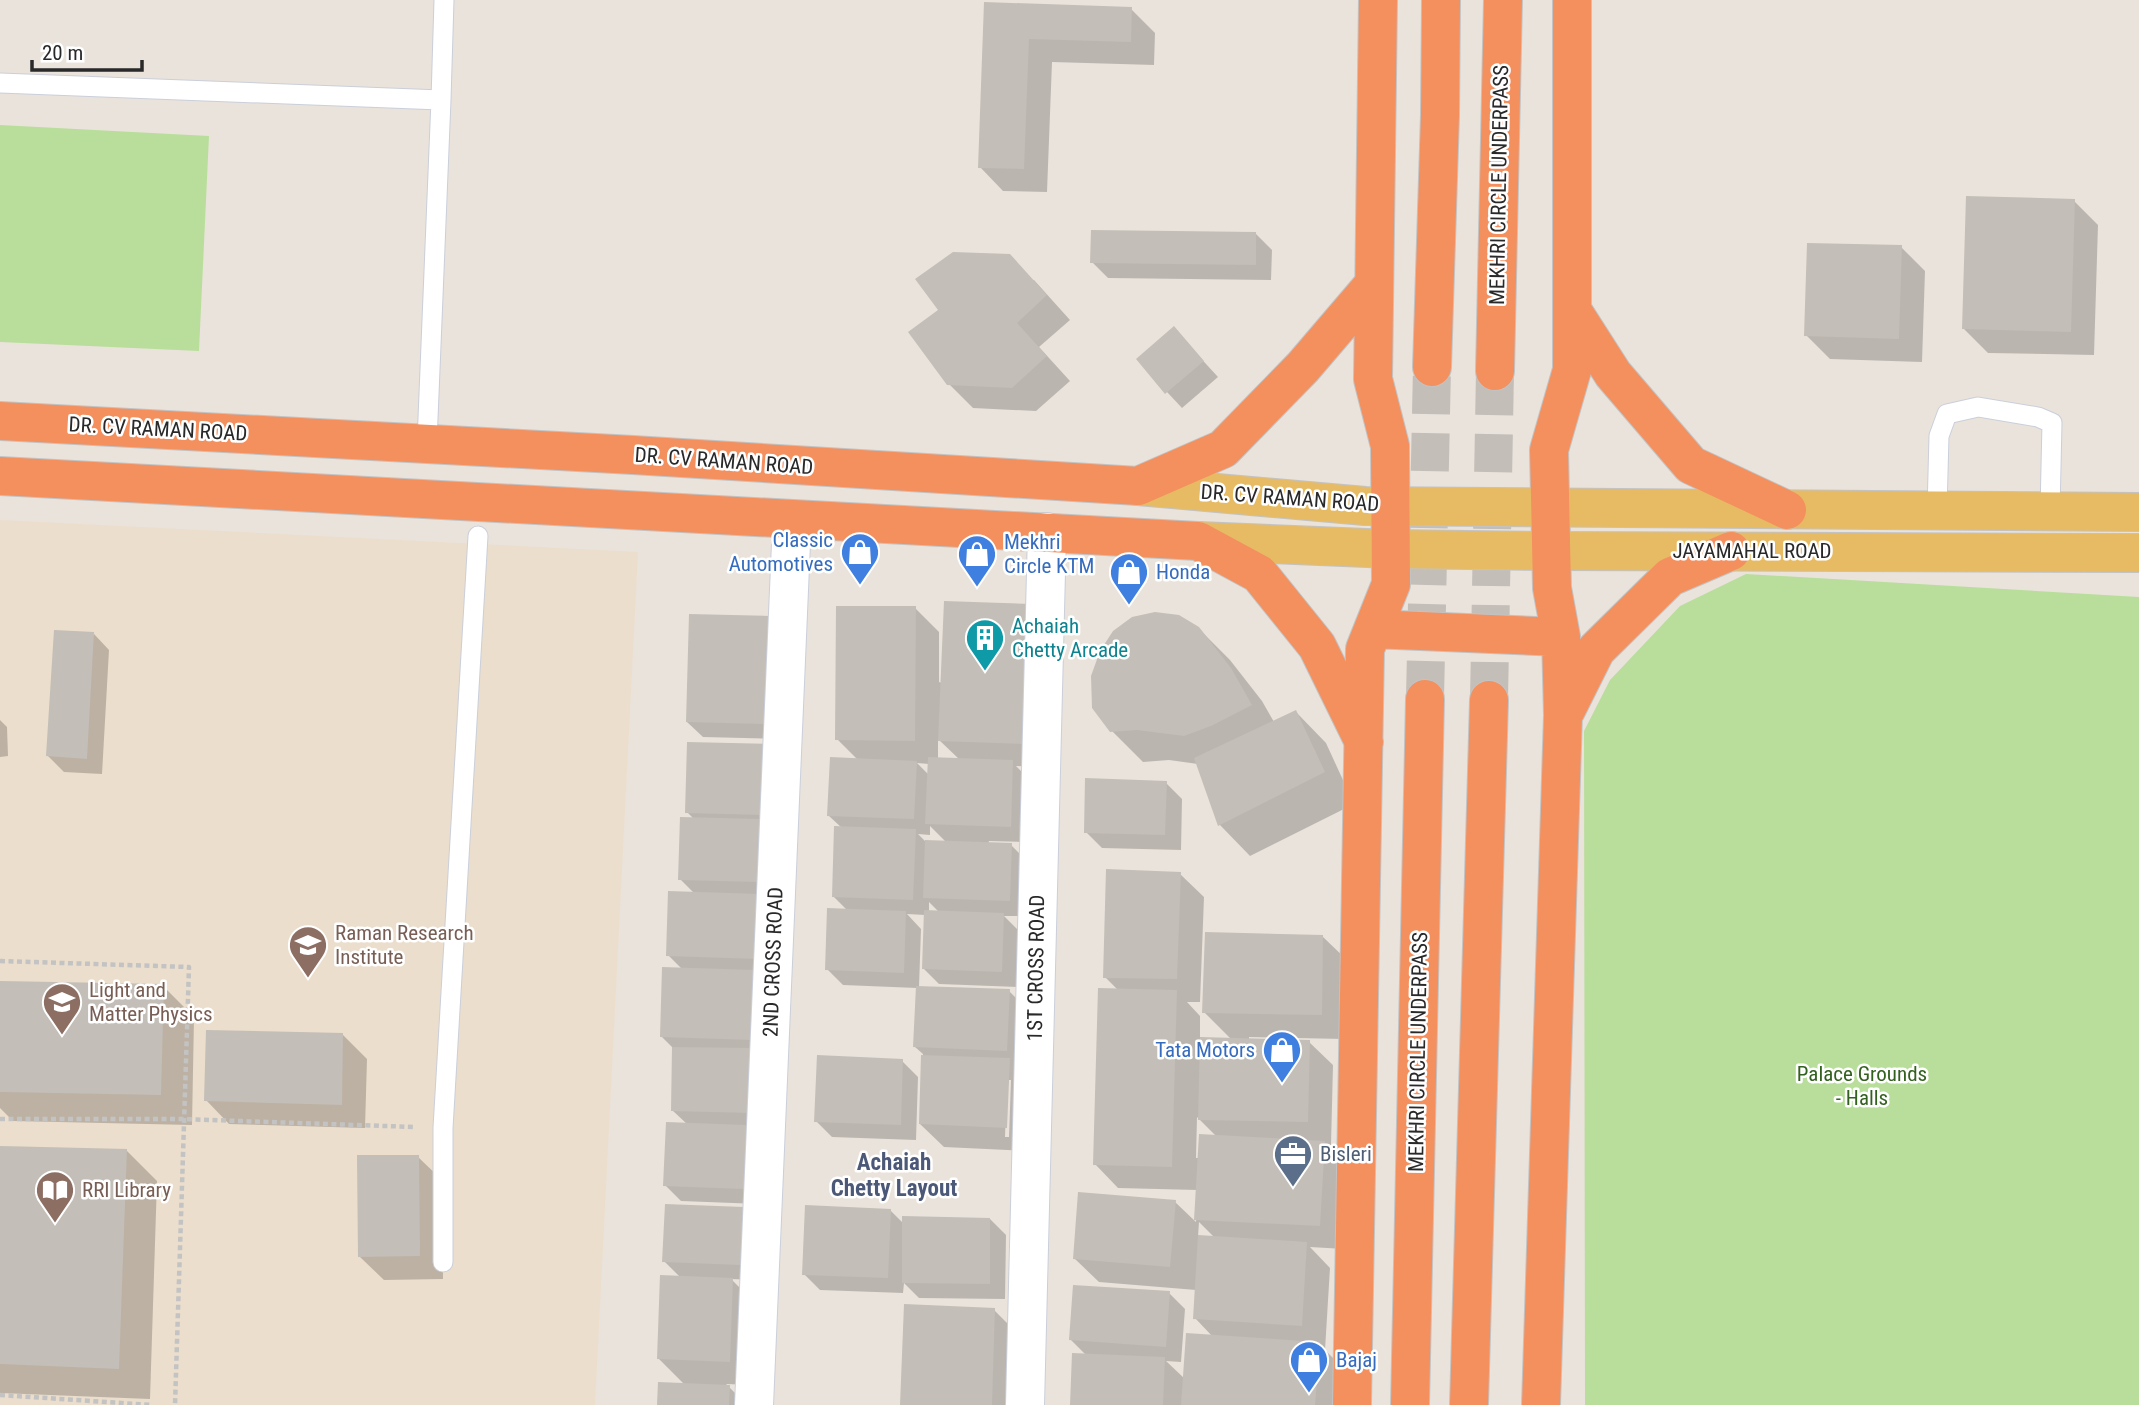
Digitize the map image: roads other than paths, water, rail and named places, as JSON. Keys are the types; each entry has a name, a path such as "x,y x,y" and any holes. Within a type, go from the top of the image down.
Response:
{"highway":[{"path":"1352,1405 1365,649 1391,584 1378,548 1391,506 1390,446 1373,379 1378,0"},
{"path":"1433,367 1441,0"},
{"name":"MEKHRI CIRCLE UNDERPASS","path":"1495,371 1503,0"},
{"path":"1541,1405 1563,715 1561,637 1552,588 1549,450 1572,370 1572,0"},
{"path":"1138,486 1223,449 1303,367 1374,284"},
{"path":"1572,310 1613,374 1691,465 1787,510"},
{"name":"DR. CV RAMAN ROAD","path":"0,421 427,443 1138,486"},
{"path":"0,476 1198,541 1259,574 1317,646 1364,742"},
{"path":"1563,715 1596,650 1670,577 1731,551"},
{"path":"1373,629 1561,637"},
{"name":"MEKHRI CIRCLE UNDERPASS","path":"1410,1405 1425,699"},
{"path":"1469,1405 1489,700"}],"main road":[{"name":"DR. CV RAMAN ROAD","path":"1138,486 1353,505 1448,506"},
{"name":"JAYAMAHAL ROAD","path":"1448,506 2139,512"},
{"path":"1198,541 1378,548"},
{"name":"JAYAMAHAL ROAD","path":"1378,548 2139,553"}],"street":[{"name":"2ND CROSS ROAD","path":"754,1405 792,520"},
{"name":"1ST CROSS ROAD","path":"1025,1405 1047,532"}],"lane":[{"path":"427,443 444,0"},
{"path":"0,83 440,100"},
{"path":"1937,511 1939,436 1947,414 1978,407 2038,417 2052,423 2050,512"},
{"path":"443,1262 443,1128 478,536"}],"tunnel":[{"path":"1425,699 1432,367"},
{"path":"1489,700 1495,371"}],"place":[{"name":"Classic Automotives","path":"860,586"},
{"name":"Mekhri Circle KTM","path":"977,588"},
{"name":"Honda","path":"1129,606"},
{"name":"Achaiah Chetty Arcade","path":"985,672"},
{"name":"Raman Research Institute","path":"308,979"},
{"name":"Light and Matter Physics","path":"62,1036"},
{"name":"Tata Motors","path":"1282,1084"},
{"name":"Bisleri","path":"1293,1188"},
{"name":"RRI Library","path":"55,1224"},
{"name":"Bajaj","path":"1309,1394"}],"district":[{"name":"Achaiah Chetty Layout","path":"894,1175"}],"park label":[{"name":"Palace Grounds - Halls","path":"1862,1086"}]}
